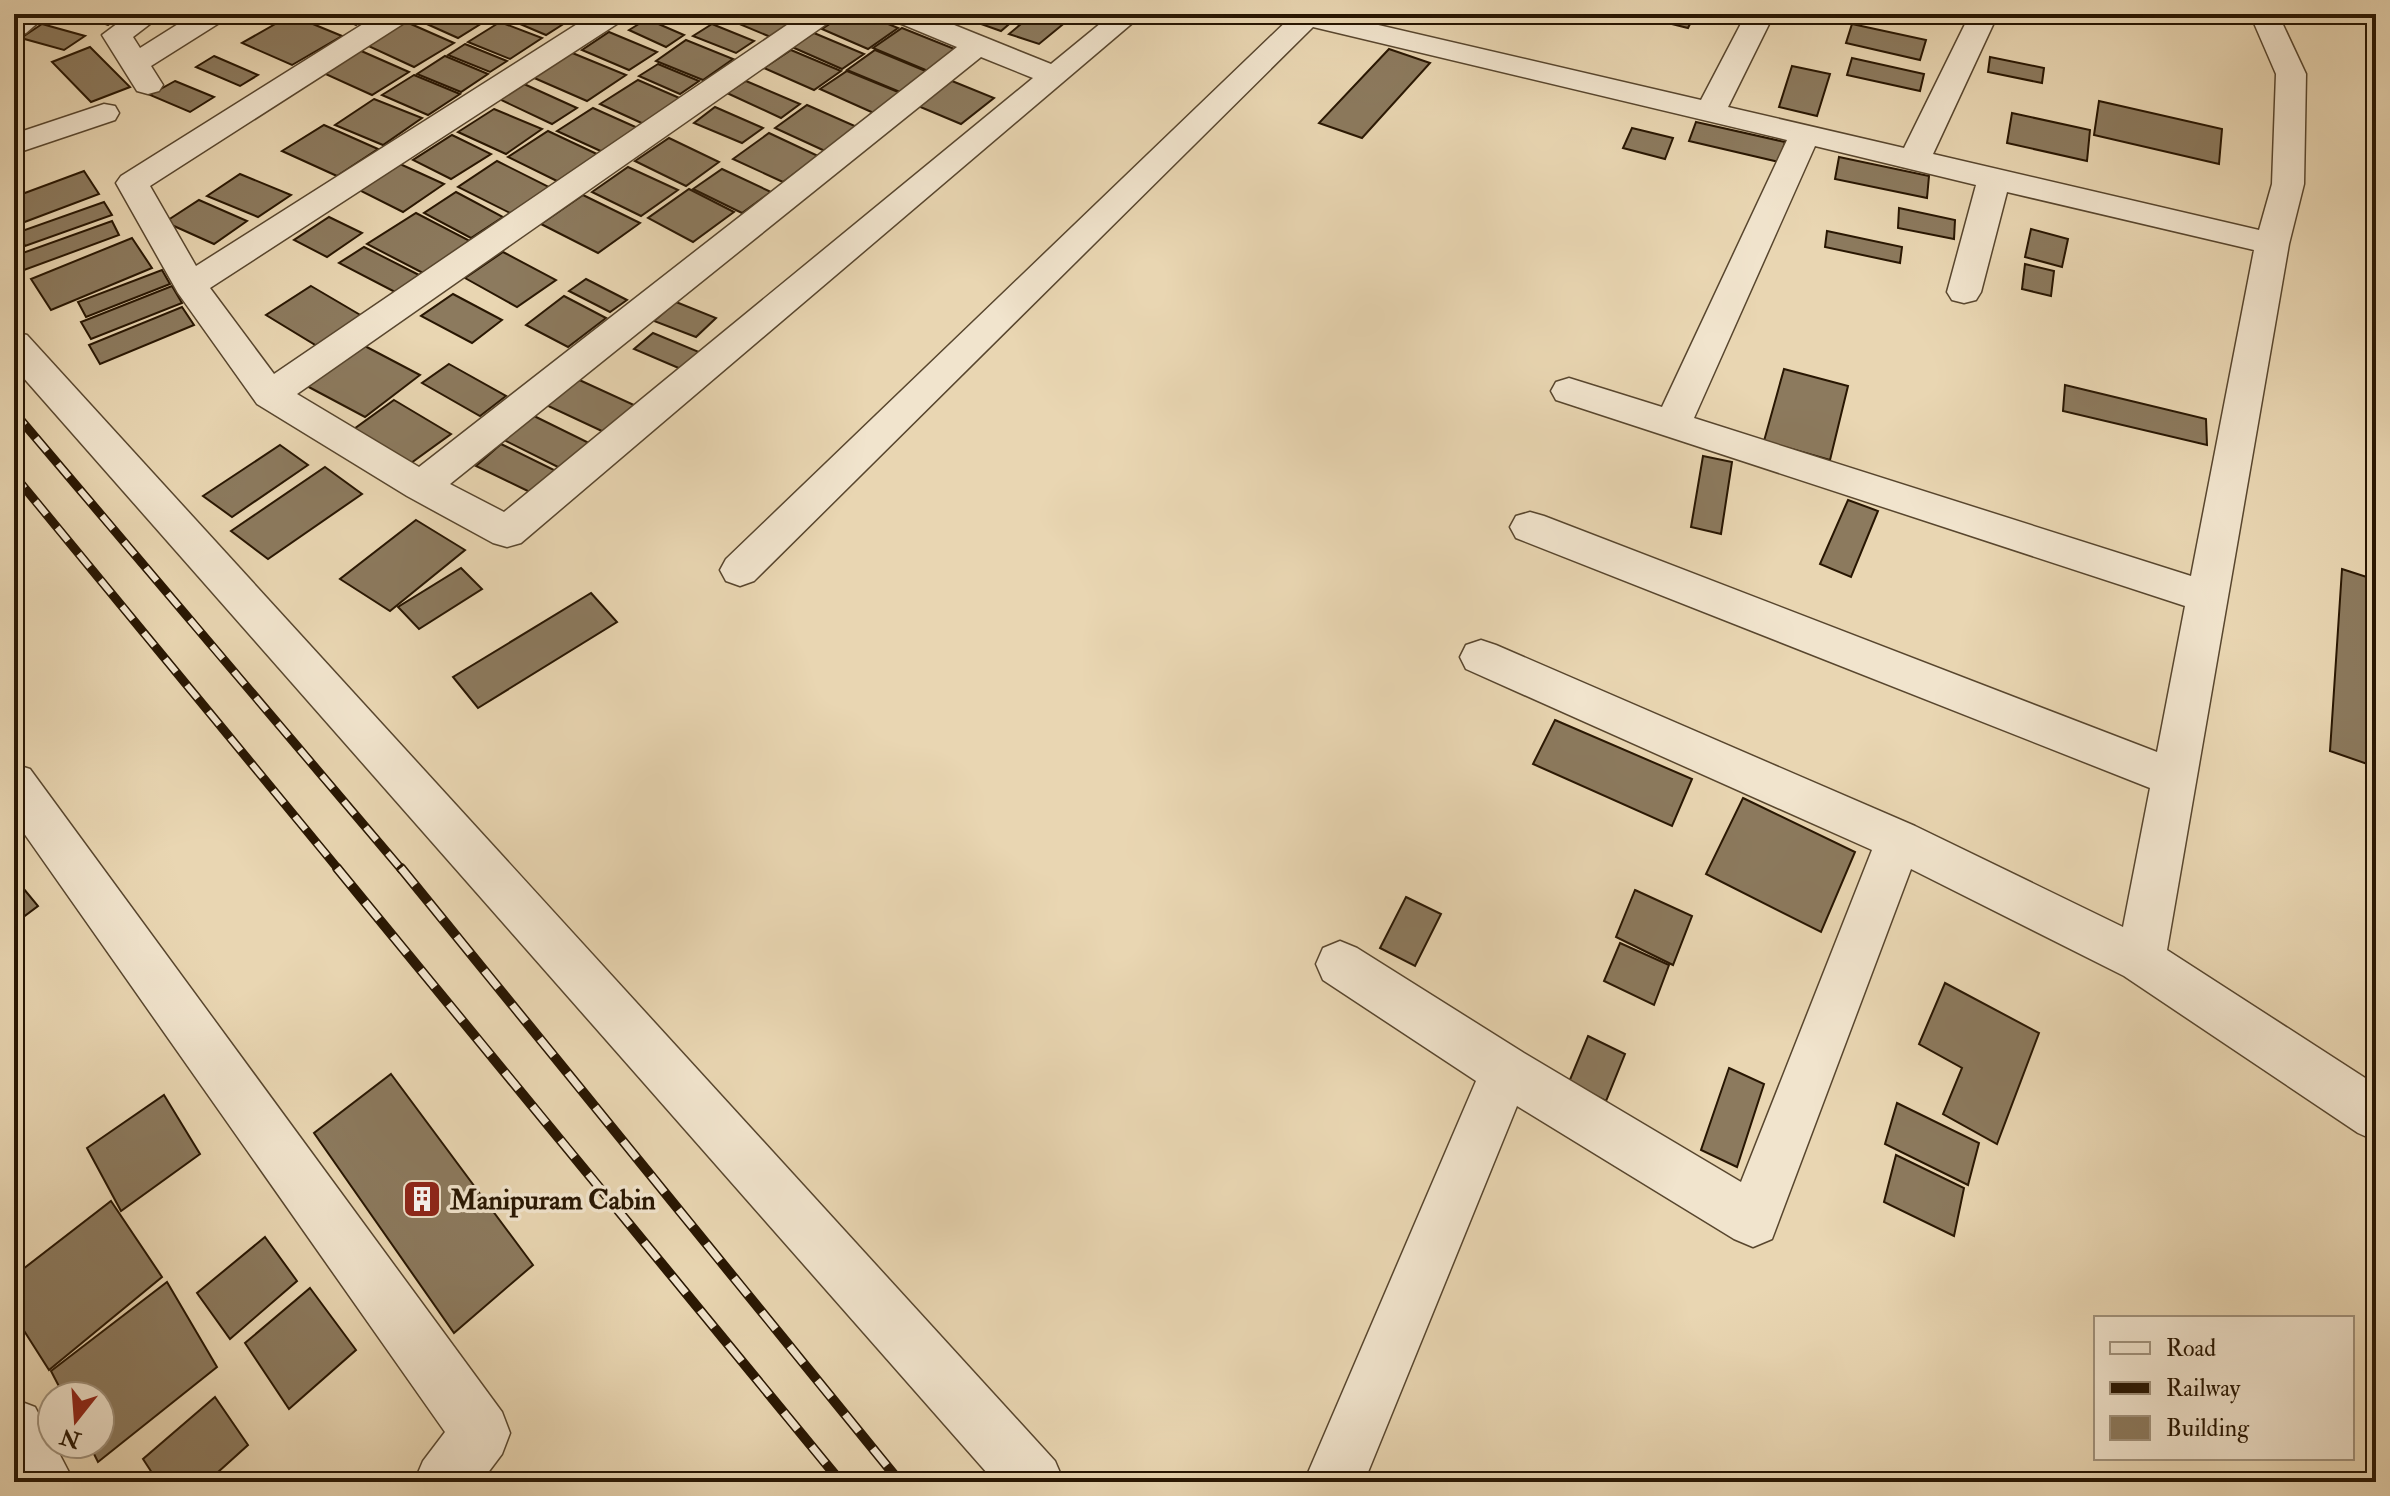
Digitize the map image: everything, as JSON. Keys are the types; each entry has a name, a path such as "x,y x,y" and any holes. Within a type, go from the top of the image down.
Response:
{"street":[{"path":"149,14 117,35 142,74 214,14"},
{"path":"399,14 132,183 190,285 270,395 421,486 507,532 1129,14"},
{"path":"190,285 613,14"},
{"path":"270,395 822,14"},
{"path":"902,14 1054,76"},
{"path":"1711,110 1760,14"},
{"path":"1915,158 1984,14"},
{"path":"2141,960 2272,244 2288,184 2291,74 2264,14"},
{"path":"740,570 1307,17 2272,244"},
{"path":"421,486 979,44"},
{"path":"14,145 104,113"},
{"path":"1673,424 1806,132"},
{"path":"1964,292 1994,178"},
{"path":"14,344 1034,1482"},
{"path":"1569,391 2207,597"},
{"path":"1530,527 2175,778"},
{"path":"1481,657 1899,840 2141,960 2376,1115"},
{"path":"21,807 481,1433 450,1480"},
{"path":"1340,964 1506,1071 1753,1220 1899,840"},
{"path":"1334,1482 1506,1071"},
{"path":"15,1432 44,1482"}],"building":[{"path":"75,14 125,14 108,25"},
{"path":"330,14 375,14 356,25"},
{"path":"512,14 543,14 565,23 546,35 506,18"},
{"path":"740,14 767,14 793,25 773,38 730,20"},
{"path":"845,14 864,14 898,28 868,49 822,29"},
{"path":"990,14 1021,14 1001,31 978,23"},
{"path":"1033,14 1073,16 1039,44 1009,34"},
{"path":"1650,14 1695,14 1688,28 1648,18"},
{"path":"291,15 342,36 292,65 242,43"},
{"path":"495,15 458,38 409,16"},
{"path":"647,19 684,35 666,47 629,30"},
{"path":"404,21 454,43 414,67 364,44"},
{"path":"500,22 542,38 510,59 468,42"},
{"path":"42,24 85,36 64,50 21,38"},
{"path":"712,24 754,41 736,53 693,36"},
{"path":"1852,24 1926,40 1920,60 1846,43"},
{"path":"902,28 957,50 928,71 873,48"},
{"path":"609,32 657,52 629,70 582,50"},
{"path":"814,33 864,54 842,69 792,47"},
{"path":"686,40 733,59 703,80 656,61"},
{"path":"465,44 507,61 490,72 448,55"},
{"path":"90,47 130,87 91,102 52,62"},
{"path":"1389,49 1430,63 1362,138 1319,123"},
{"path":"359,50 409,72 372,95 321,72"},
{"path":"791,50 841,71 814,90 764,68"},
{"path":"875,50 928,72 900,92 847,70"},
{"path":"570,52 626,75 587,101 532,77"},
{"path":"214,56 258,75 240,86 196,67"},
{"path":"445,56 488,74 461,92 417,74"},
{"path":"1990,57 2044,68 2042,83 1988,72"},
{"path":"1852,58 1924,74 1920,91 1847,75"},
{"path":"658,64 699,81 680,94 639,76"},
{"path":"1792,66 1830,74 1817,116 1779,107"},
{"path":"847,71 903,94 876,114 820,89"},
{"path":"414,75 460,94 428,115 382,95"},
{"path":"638,80 684,100 646,125 600,104"},
{"path":"175,81 214,97 190,112 150,95"},
{"path":"746,81 800,104 781,118 727,93"},
{"path":"952,81 994,98 961,124 918,106"},
{"path":"524,84 577,108 552,124 499,99"},
{"path":"374,99 422,118 383,145 335,125"},
{"path":"2099,101 2222,129 2219,164 2094,135"},
{"path":"807,105 857,127 825,151 775,128"},
{"path":"715,107 763,128 742,143 694,123"},
{"path":"593,108 640,129 605,153 557,131"},
{"path":"494,109 542,129 506,154 458,132"},
{"path":"2012,113 2090,130 2087,161 2007,143"},
{"path":"1696,122 1785,142 1779,162 1689,141"},
{"path":"324,125 378,149 337,176 282,151"},
{"path":"1632,128 1673,138 1665,159 1623,148"},
{"path":"548,131 599,155 559,182 508,157"},
{"path":"769,133 818,156 783,182 733,159"},
{"path":"452,135 491,154 451,179 413,160"},
{"path":"669,138 719,162 686,186 635,161"},
{"path":"1839,157 1929,176 1927,198 1835,179"},
{"path":"497,161 551,188 512,214 458,187"},
{"path":"400,164 444,184 403,212 359,190"},
{"path":"628,167 678,190 641,216 592,192"},
{"path":"722,169 771,192 742,213 693,189"},
{"path":"84,171 99,194 14,226 14,197"},
{"path":"240,174 291,195 258,217 207,196"},
{"path":"689,189 734,212 693,242 648,218"},
{"path":"456,192 503,217 471,238 424,213"},
{"path":"583,195 640,223 598,253 541,224"},
{"path":"199,200 247,221 214,244 165,222"},
{"path":"104,202 112,215 25,246 19,232"},
{"path":"1899,208 1955,220 1954,239 1898,228"},
{"path":"416,213 470,241 423,273 367,244"},
{"path":"329,217 362,233 327,257 294,240"},
{"path":"112,221 119,235 24,270 17,255"},
{"path":"2031,229 2068,239 2062,267 2025,257"},
{"path":"1827,231 1902,247 1900,263 1825,247"},
{"path":"132,238 152,268 51,310 31,279"},
{"path":"364,247 421,276 397,293 339,263"},
{"path":"503,252 556,280 517,307 465,278"},
{"path":"2025,264 2054,271 2051,296 2022,289"},
{"path":"162,270 170,284 86,317 78,302"},
{"path":"586,279 627,300 610,312 569,291"},
{"path":"172,286 182,303 91,339 81,322"},
{"path":"311,286 362,316 317,346 266,315"},
{"path":"453,294 502,320 472,343 421,316"},
{"path":"564,296 606,318 568,347 526,325"},
{"path":"676,302 716,318 696,337 654,321"},
{"path":"182,307 194,325 100,364 89,345"},
{"path":"653,333 699,352 681,369 634,349"},
{"path":"361,344 420,375 365,417 305,385"},
{"path":"449,364 506,396 480,416 422,383"},
{"path":"1784,369 1848,386 1830,460 1764,441"},
{"path":"575,378 634,405 604,432 544,404"},
{"path":"2065,385 2206,419 2207,445 2063,411"},
{"path":"394,400 451,434 411,463 354,429"},
{"path":"532,415 591,444 562,469 504,440"},
{"path":"501,444 556,471 532,493 476,466"},
{"path":"280,445 308,465 232,517 203,496"},
{"path":"1703,456 1732,462 1721,534 1691,527"},
{"path":"325,467 362,494 268,559 231,531"},
{"path":"1848,500 1878,511 1851,577 1820,564"},
{"path":"416,520 465,550 390,611 340,579"},
{"path":"461,568 482,589 419,629 398,607"},
{"path":"2342,569 2376,580 2376,767 2330,751"},
{"path":"591,593 617,622 478,708 453,677"},
{"path":"1555,720 1692,779 1672,826 1533,764"},
{"path":"1743,798 1855,852 1821,932 1706,874"},
{"path":"14,877 38,906 14,924"},
{"path":"1635,890 1692,916 1673,965 1616,937"},
{"path":"1406,897 1441,914 1415,966 1380,948"},
{"path":"1620,943 1669,965 1654,1005 1604,981"},
{"path":"1945,983 2039,1033 1997,1144 1943,1114 1962,1068 1919,1044"},
{"path":"1588,1036 1625,1054 1606,1101 1569,1082"},
{"path":"1729,1068 1764,1084 1737,1167 1701,1150"},
{"name":"Manipuram Cabin","path":"391,1074 533,1265 454,1333 314,1133"},
{"path":"164,1095 200,1154 121,1211 87,1148"},
{"path":"1897,1103 1979,1143 1968,1185 1885,1144"},
{"path":"1896,1155 1964,1188 1954,1236 1884,1202"},
{"path":"111,1201 162,1277 49,1370 14,1315 14,1276"},
{"path":"265,1237 297,1281 230,1339 197,1293"},
{"path":"167,1282 217,1367 116,1448 116,1380 56,1380 51,1371"},
{"path":"310,1288 356,1350 289,1409 245,1343"},
{"path":"215,1397 248,1445 207,1482 158,1482 143,1459"}],"railway":[{"path":"14,412 402,870"},
{"path":"14,475 339,870"},
{"path":"337,868 841,1482"},
{"path":"401,868 900,1482"}],"place":[{"name":"Manipuram Cabin","path":"422,1199"}]}
